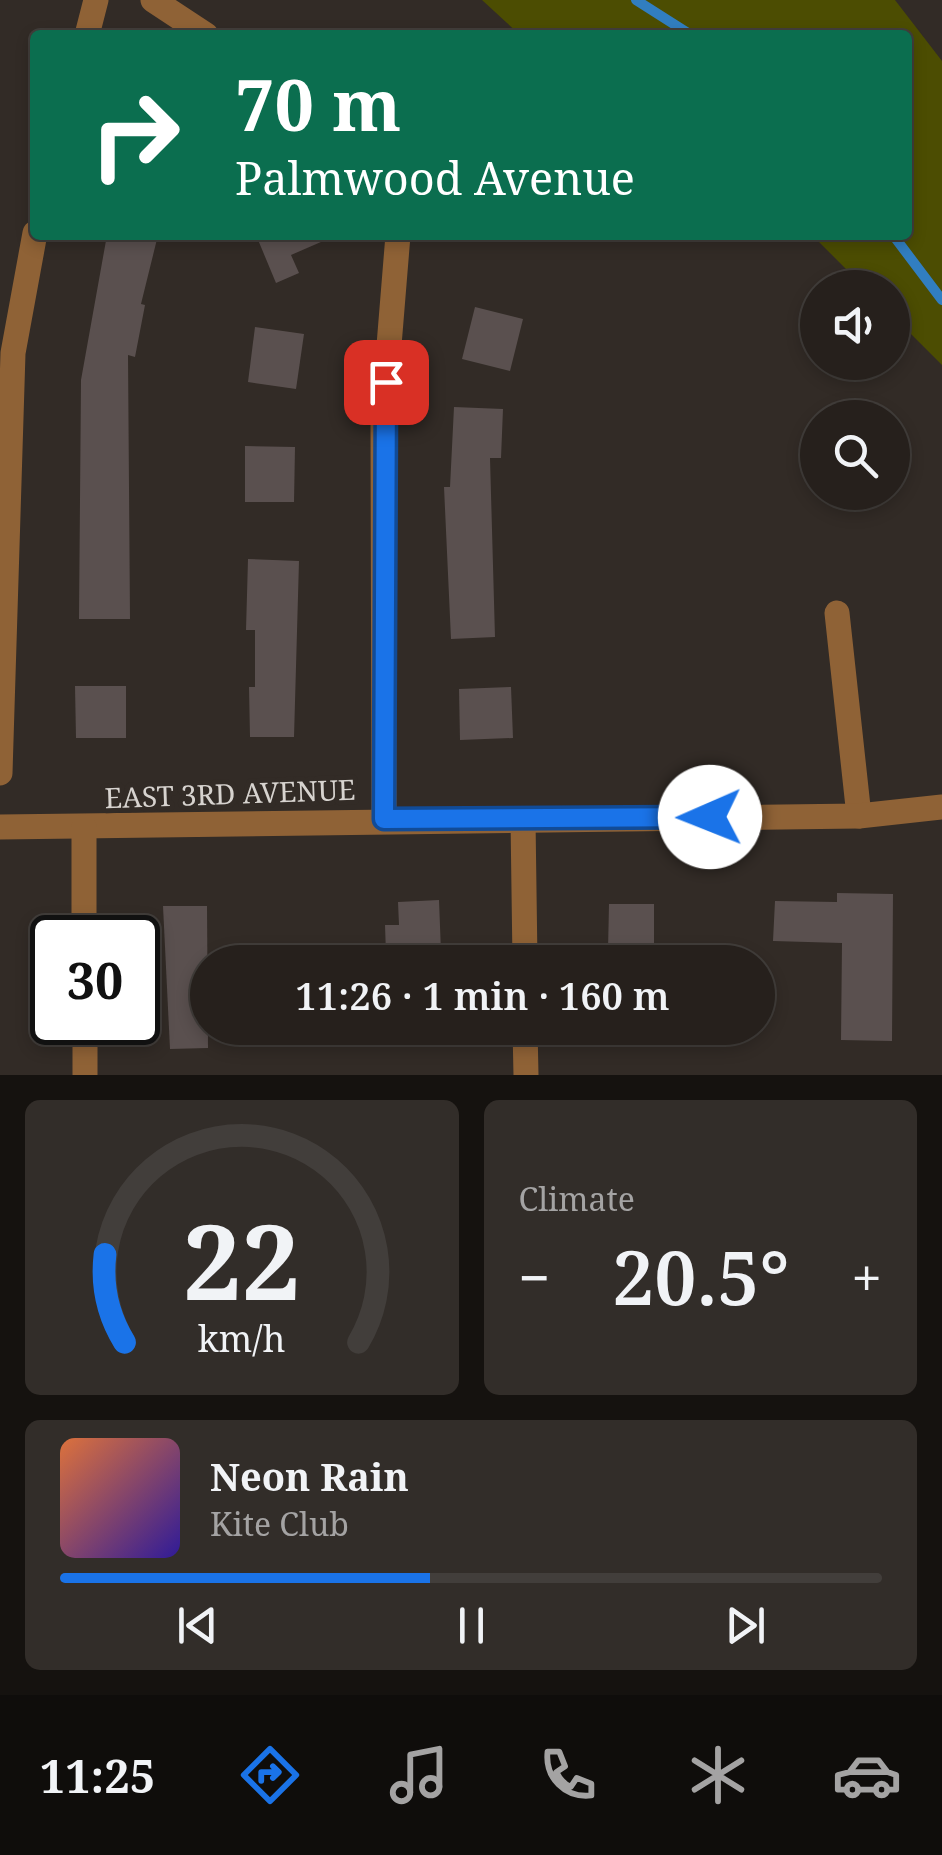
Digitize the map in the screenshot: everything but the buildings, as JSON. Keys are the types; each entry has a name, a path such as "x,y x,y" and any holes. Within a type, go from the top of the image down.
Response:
{"street":[{"path":"88,30 96,0"},
{"path":"153,0 198,30"},
{"path":"0,774 13,353 34,240"},
{"path":"384,819 383,420 398,240"},
{"path":"837,613 859,816"},
{"name":"EAST 3RD AVENUE","path":"0,828 384,819 859,816 942,807"},
{"path":"523,819 524,945"},
{"path":"84,828 84,915"},
{"path":"85,1045 85,1075"},
{"path":"525,1045 526,1075"}],"shaded area":[{"path":"482,0 895,0 942,61 942,365 910,333 910,270 847,270 817,240 912,240 912,30 515,30"}],"waterway":[{"path":"636,0 683,30"},
{"path":"897,240 942,300"}],"route":[{"path":"386,382 384,819 710,817"}]}
